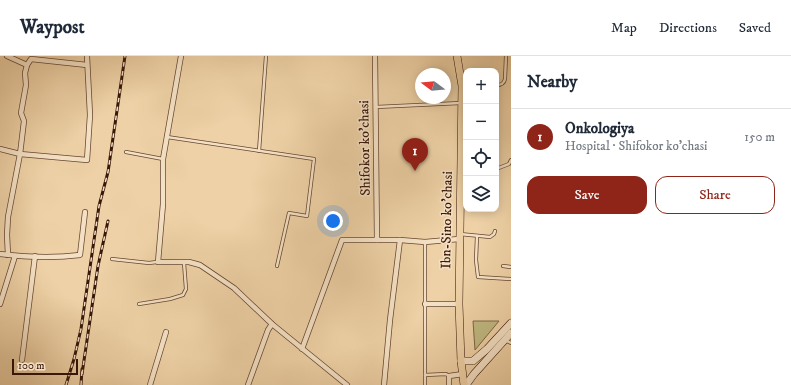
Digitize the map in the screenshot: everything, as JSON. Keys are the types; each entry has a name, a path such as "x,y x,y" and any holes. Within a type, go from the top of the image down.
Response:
{"main road":[{"name":"Ibn-Sino ko'chasi","path":"457,56 463,81"},
{"name":"Ibn-Sino ko'chasi","path":"463,94 463,168 459,237 458,304 461,361 465,385"}],"street":[{"path":"7,56 27,65"},
{"path":"0,149 20,154 87,160 90,116 87,56"},
{"path":"181,56 163,159 163,204 158,262 184,262 200,265 234,288 272,324 347,385"},
{"name":"Shifokor ko'chasi","path":"375,56 377,240"},
{"path":"8,255 8,217 20,154 24,121 21,113 26,86 25,79 27,65 31,59 36,59 87,65"},
{"path":"0,254 16,256 80,255 85,212"},
{"path":"302,349 342,240 400,240 425,242 459,237"},
{"path":"384,385 400,240"},
{"path":"0,304 16,256"},
{"path":"22,360 35,256"},
{"path":"425,304 458,304"},
{"path":"461,361 473,361 488,349 505,339 511,323"},
{"path":"248,385 268,330 272,324"},
{"path":"150,385 166,332"},
{"path":"465,385 511,333"},
{"path":"448,385 449,376 463,374"}],"lane":[{"path":"259,151 266,56"},
{"path":"499,85 504,83 506,79 506,56"},
{"path":"375,107 462,103"},
{"path":"166,137 314,159 307,216 289,212 277,266"},
{"path":"126,152 163,159"},
{"path":"499,168 509,164 511,160"},
{"path":"459,237 490,237 495,231"},
{"path":"477,236 476,260 478,277 511,279"},
{"path":"425,242 425,385"},
{"path":"112,259 149,263 158,262"},
{"path":"139,304 170,299 183,295 186,289 184,262"},
{"path":"503,266 511,267"},
{"path":"425,374 446,374 449,376"}],"shaded area":[{"path":"473,321 499,321 475,350"}],"railway":[{"path":"66,385 81,329 99,206 108,172 125,56"},
{"path":"82,374 98,266 108,221"},
{"path":"81,385 82,369"}],"place":[{"name":"Onkologiya","path":"415,171"}]}
